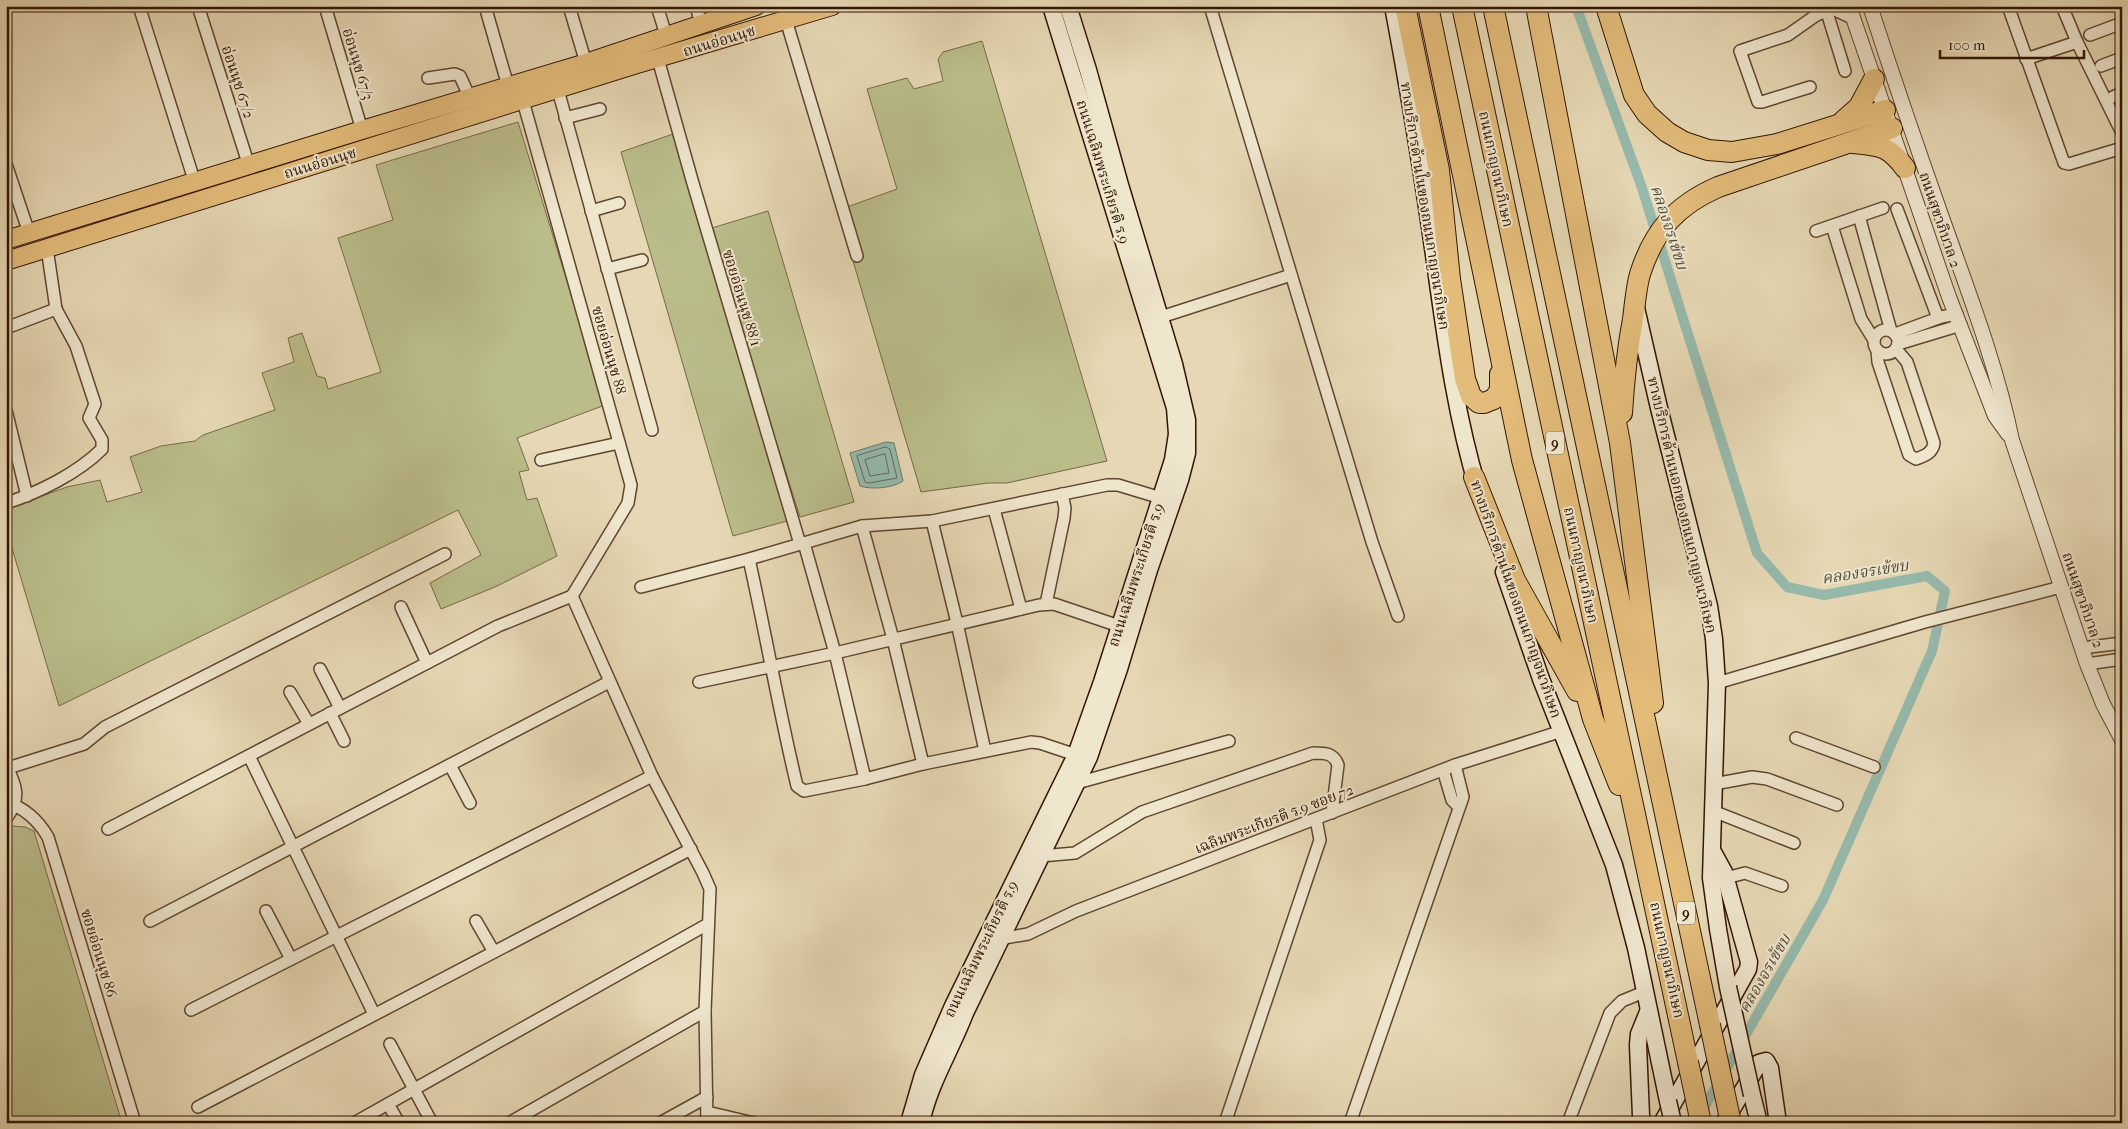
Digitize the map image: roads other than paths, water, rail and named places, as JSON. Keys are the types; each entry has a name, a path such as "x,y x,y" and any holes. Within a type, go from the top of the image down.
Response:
{"highway":[{"path":"1404,6 1439,170 1449,272 1465,379 1471,396 1479,403 1494,400 1500,390 1491,316"},
{"path":"1428,6 1444,92 1526,478 1593,719 1642,845"},
{"name":"ถนนกาญจนาภิเษก","path":"1462,6 1468,42 1701,1123"},
{"name":"ถนนกาญจนาภิเษก","path":"1493,6 1498,37 1731,1123"},
{"path":"1536,6 1620,443 1663,770 1662,802"},
{"path":"1606,6 1634,95 1647,114 1668,132 1684,142 1708,150 1732,152 1842,133 1897,116"},
{"path":"1620,443 1624,368 1635,303 1640,276 1656,237 1684,205 1699,195 1785,164 1842,133 1874,79"},
{"path":"1842,133 1882,147 1894,154 1905,168"},
{"path":"1777,144 1784,153 1785,164"},
{"path":"1474,477 1515,580 1593,719"}],"main road":[{"name":"ถนนอ่อนนุช","path":"634,65 701,24 755,6"},
{"name":"ถนนอ่อนนุช","path":"6,261 658,59 780,17 800,6"},
{"name":"ถนนอ่อนนุช","path":"6,240 586,63 633,46 672,40 832,6"},
{"name":"ถนนเฉลิมพระเกียรติ ร.9","path":"909,1123 923,1075 953,1006 1076,755 1102,682 1118,626 1173,460 1177,434 1175,408 1051,6"},
{"name":"ถนนเฉลิมพระเกียรติ ร.9","path":"920,1123 937,1072 952,1047 965,1013 999,939 1042,856 1089,757 1116,678 1148,570 1178,487 1187,453 1186,412 1161,318 1068,6"},
{"name":"ทางบริการด้านในของถนนกาญจนาภิเษก","path":"1393,6 1421,169 1451,377 1474,477 1516,609 1614,865 1632,930 1673,1123"},
{"name":"ทางบริการด้านนอกของถนนกาญจนาภิเษก","path":"1635,303 1658,408 1709,606 1714,639 1717,683 1711,850 1712,878 1728,987 1759,1123"},
{"path":"1662,1123 1748,969 1749,962 1726,878 1711,850"},
{"path":"1643,1123 1641,1116 1638,1045 1639,1034 1648,1012"},
{"path":"1724,1123 1759,1063 1762,1061 1768,1063 1770,1068 1778,1123"}],"street":[{"path":"139,6 195,183"},
{"name":"อ่อนนุช 67/2","path":"198,6 249,166"},
{"name":"อ่อนนุช 67/3","path":"325,6 362,130"},
{"path":"485,6 508,86"},
{"path":"569,6 586,63"},
{"path":"657,6 672,40"},
{"path":"696,6 701,24"},
{"path":"1210,6 1372,542 1398,616"},
{"name":"ถนนสุขาภิบาล 2","path":"1870,6 1897,116 1905,168 1995,416 2012,440"},
{"path":"2008,6 2064,163 2069,164 2122,148"},
{"path":"2062,6 2077,42 2122,133"},
{"path":"1810,87 1758,102 1740,51 1788,35 1823,9 1831,8 1851,13"},
{"path":"1823,9 1845,71"},
{"name":"ถนนสุขาภิบาล 2","path":"1851,13 1874,79 1897,116 1977,315 2007,415 2012,440 2087,664 2103,704 2122,740"},
{"path":"780,17 857,256"},
{"path":"2090,35 2122,23"},
{"path":"2026,59 2077,42"},
{"path":"2101,66 2122,58"},
{"name":"ซอยอ่อนนุช 88/1","path":"658,59 692,180 835,653 865,779"},
{"path":"428,78 455,74 460,76 470,98"},
{"path":"558,90 652,430"},
{"name":"ซอยอ่อนนุช 88","path":"523,101 631,485 631,495 628,503 572,596"},
{"path":"565,118 600,109"},
{"path":"6,164 29,233"},
{"path":"591,211 619,203"},
{"path":"1816,231 1883,208"},
{"path":"1897,209 1938,318"},
{"path":"1832,226 1860,319 1875,345 1878,362 1909,455 1916,460 1928,454 1934,447 1934,443 1907,362 1895,339 1859,216"},
{"path":"6,502 27,496 78,467 102,449 102,440 90,418 95,404 78,354 56,309 47,248"},
{"path":"607,269 642,260"},
{"path":"1161,318 1291,275"},
{"path":"6,328 56,309"},
{"path":"1875,345 1886,354 1895,339 1938,318 1959,319"},
{"path":"1875,345 1880,331 1895,339 1959,319"},
{"path":"6,410 27,496"},
{"path":"541,460 619,443"},
{"path":"641,587 749,559 862,526 932,521 1107,485 1118,485 1161,498"},
{"path":"1046,604 1064,518 1065,508 1062,494"},
{"path":"994,509 1021,609"},
{"path":"932,521 985,751"},
{"path":"862,526 893,639 923,764"},
{"path":"6,819 16,784 7,767 84,744 105,727 445,554"},
{"path":"749,559 798,788 804,791 865,779 923,764 1031,742 1040,743 1076,755"},
{"path":"1717,683 1925,622 2061,587"},
{"path":"108,829 498,626 572,596 652,776 710,889 705,1011 707,1117 754,1123"},
{"path":"699,682 835,653 957,623 1046,604 1054,604 1118,626"},
{"path":"401,607 427,662"},
{"path":"2082,648 2122,643"},
{"path":"2087,664 2122,659"},
{"path":"320,669 344,742"},
{"path":"150,921 609,682"},
{"path":"290,692 309,724"},
{"name":"เฉลิมพระเกียรติ ร.9 ซอย 72","path":"999,939 1028,934 1076,911 1455,765 1562,732"},
{"path":"1796,738 1874,767"},
{"path":"1077,783 1229,741"},
{"path":"1042,856 1075,853 1142,812 1313,753 1331,754 1336,759 1338,765 1332,813"},
{"path":"249,756 374,1014"},
{"path":"450,765 470,803"},
{"path":"1350,1123 1463,797 1455,765"},
{"path":"1443,770 1452,800 1459,807"},
{"path":"191,1010 652,776"},
{"path":"1714,784 1752,777 1767,779 1837,805"},
{"name":"ซอยอ่อนนุช 86","path":"10,803 40,823 48,836 135,1123"},
{"path":"1713,811 1794,843"},
{"path":"1225,1123 1320,840 1316,819"},
{"path":"198,1107 691,849"},
{"path":"1726,878 1745,874 1782,886"},
{"path":"266,911 291,960"},
{"path":"476,921 494,952"},
{"path":"354,1123 708,924"},
{"path":"1568,1123 1610,1013 1622,1001 1644,992"},
{"path":"509,1123 705,1011"},
{"path":"390,1044 432,1123"},
{"path":"660,1123 707,1096"},
{"path":"388,1104 399,1123"}],"water":[{"path":"886,442 894,443 903,481 882,488 860,486 850,453"}],"waterway":[{"name":"คลองจรเข้ขบ","path":"1576,6 1641,185 1757,553 1787,587 1824,595 1927,576 1945,591 1932,651 1823,900 1701,1113"}]}
